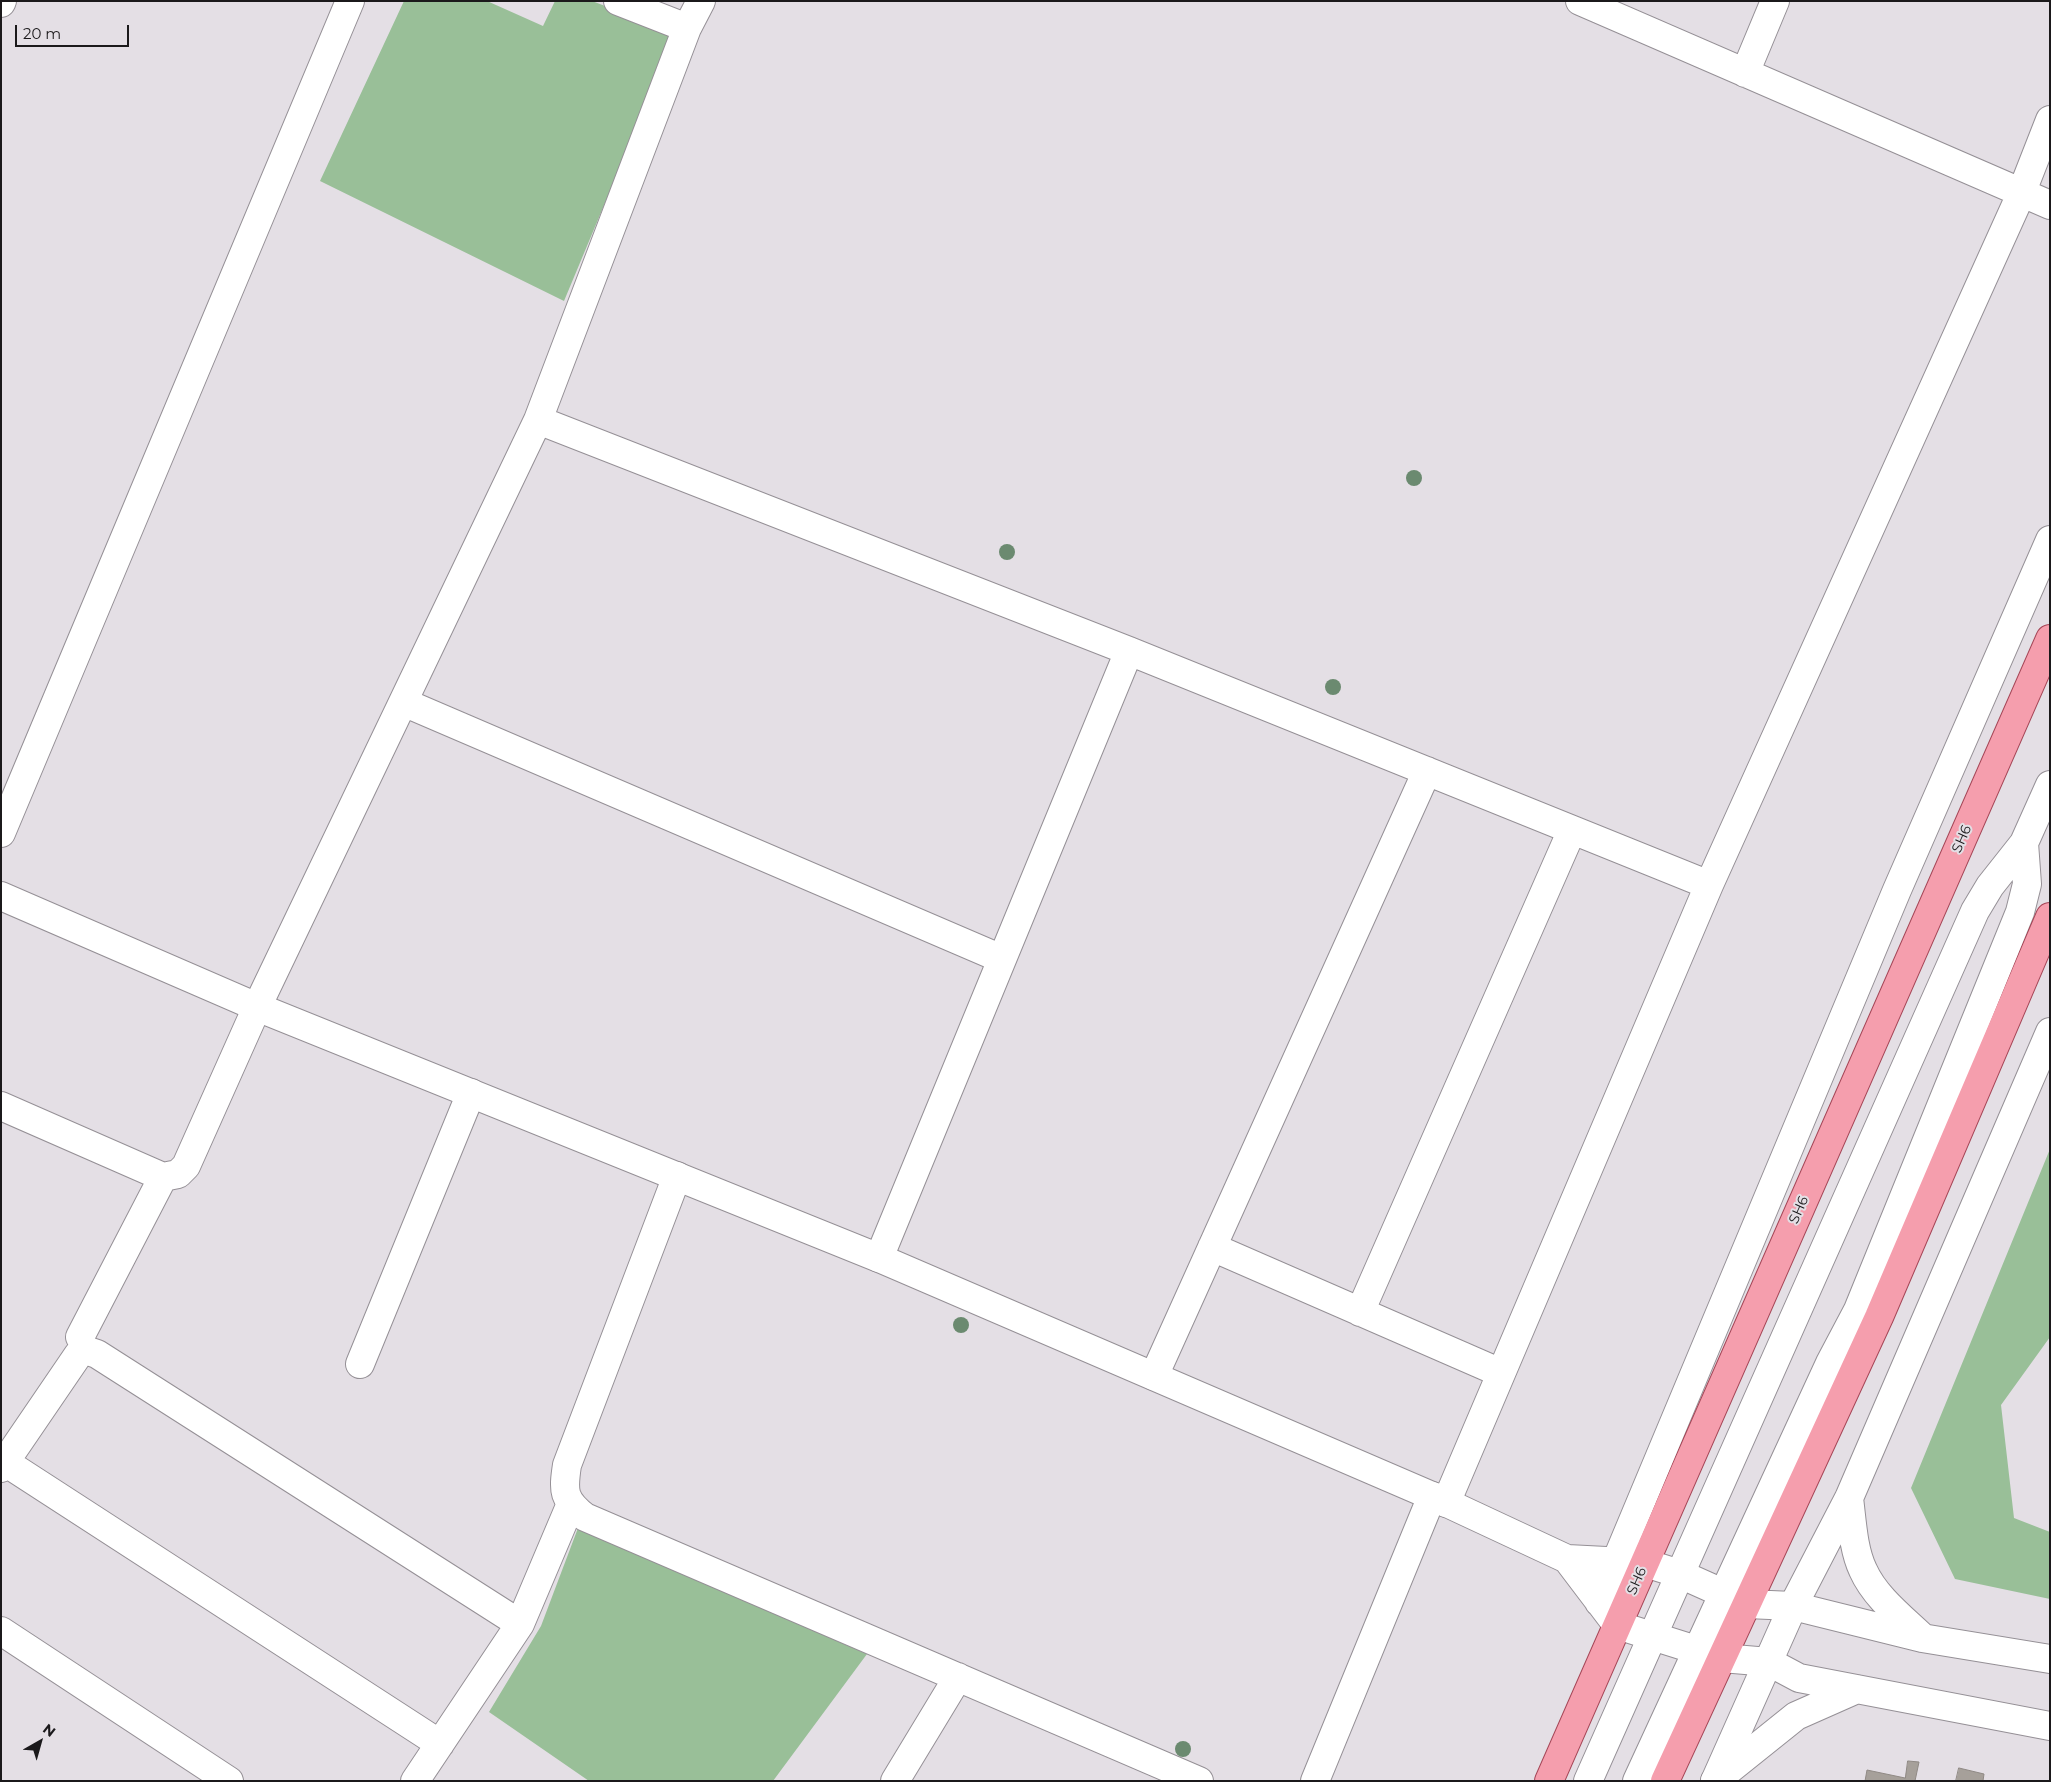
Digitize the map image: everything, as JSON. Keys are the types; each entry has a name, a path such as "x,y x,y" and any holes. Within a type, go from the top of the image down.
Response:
{"main road":[{"name":"SH6","path":"1549,1781 2050,639"},
{"path":"1665,1781 1710,1654 1736,1598 1879,1317 2050,917"}],"street":[{"path":"1,833 350,1"},
{"path":"618,1 687,28"},
{"path":"1,1106 163,1177 178,1174 186,1166 257,1006 538,420 687,28 701,1"},
{"path":"1580,1 2050,206"},
{"path":"1745,73 1775,1"},
{"path":"1315,1781 1439,1500 1501,1373 1710,885 2021,194 2050,120"},
{"path":"538,420 1129,651 1710,885"},
{"path":"1599,1602 1897,890 2050,540"},
{"path":"879,1258 1129,651"},
{"path":"403,702 1002,959"},
{"path":"1154,1376 1427,771"},
{"path":"1588,1781 1975,911 1990,886 2024,843 2050,784"},
{"path":"1360,1312 1572,830"},
{"path":"1736,1598 1830,1362 1858,1310 2020,912 2027,884 2024,843"},
{"path":"1,896 257,1006 879,1258 1439,1500 1567,1559 1644,1563 1680,1574 1736,1598 1793,1606 1922,1638 2050,1659"},
{"path":"1715,1781 1793,1606 1849,1498 2050,1032"},
{"path":"360,1364 471,1092"},
{"path":"677,1176 567,1465 564,1487 570,1506 584,1517 1199,1781"},
{"path":"80,1337 163,1177"},
{"path":"1212,1247 1501,1373"},
{"path":"440,1744 3,1465 78,1354 86,1350 97,1354 520,1624"},
{"path":"1849,1498 1858,1557 1863,1571 1886,1602 1922,1638"},
{"path":"415,1781 520,1624 570,1506"},
{"path":"1567,1559 1617,1626 1710,1654 1769,1662 1799,1678 2050,1726"},
{"path":"1,1631 228,1781"},
{"path":"1637,1781 1710,1654"},
{"path":"895,1781 958,1677"},
{"path":"1715,1781 1796,1716 1857,1689"}],"green space":[{"path":"404,1 487,1 543,26 555,1 592,1 676,33 564,301 320,181"},
{"path":"2050,1149 2050,1337 2001,1405 2014,1518 2050,1532 2050,1599 1955,1579 1911,1488"},
{"path":"578,1528 867,1654 773,1781 589,1781 489,1712 541,1626"}],"building":[{"path":"1908,1761 1919,1762 1915,1781 1865,1781 1867,1770 1905,1778"},
{"path":"1959,1768 1984,1774 1983,1781 1956,1781"}]}
